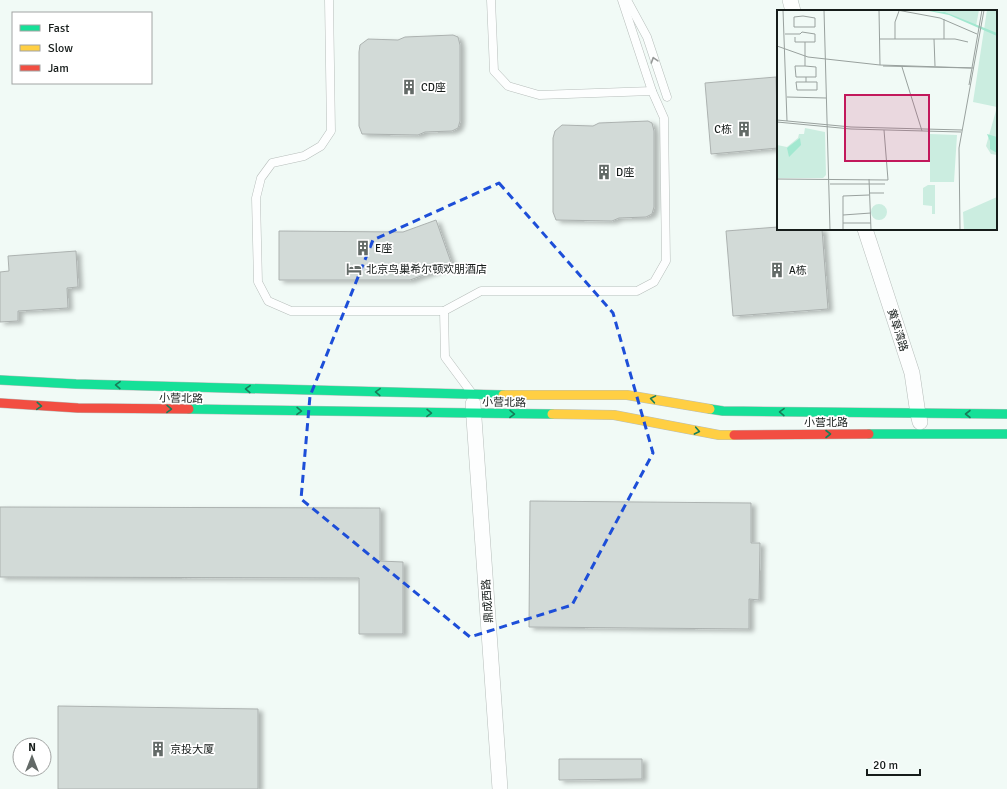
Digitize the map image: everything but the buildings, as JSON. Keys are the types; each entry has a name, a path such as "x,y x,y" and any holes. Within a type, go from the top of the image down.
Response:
{"street":[{"path":"790,0 793,10"},
{"name":"黄草湾路","path":"865,230 912,373 918,414 925,433"},
{"name":"小营北路","path":"0,380 76,384 473,395 627,395 723,411 1007,414"},
{"name":"鼎成西路","path":"473,395 473,414 500,789"},
{"name":"小营北路","path":"0,403 78,408 614,415 719,435 925,433 1007,434"}],"lane":[{"path":"329,0 331,131 321,146 304,156 272,163 261,178 256,198 258,282 268,301 291,311 444,311 481,291 637,291 654,282 666,261 664,118 652,91 622,0"},
{"path":"491,0 494,70 508,86 539,95 652,91"},
{"path":"628,0 647,38 667,97"},
{"path":"444,311 445,357 473,395"}],"highlighted area":[{"path":"499,183 613,313 653,453 572,605 470,637 301,499 310,396 373,240"}],"traffic: fast":[{"path":"0,380 76,384 503,395"},
{"path":"189,409 552,414"},
{"path":"710,409 723,411 1007,414"},
{"path":"869,434 1007,434"}],"traffic: slow":[{"path":"503,395 627,395 710,409"},
{"path":"552,414 614,415 719,435 734,435"}],"traffic: jam":[{"path":"0,403 78,408 189,409"},
{"path":"734,435 869,434"}],"place":[{"name":"CD座","path":"409,87"},
{"name":"C栋","path":"744,129"},
{"name":"D座","path":"604,172"},
{"name":"E座","path":"363,248"},
{"name":"北京鸟巢希尔顿欢朋酒店","path":"354,269"},
{"name":"A栋","path":"777,270"},
{"name":"京投大厦","path":"158,749"}]}
